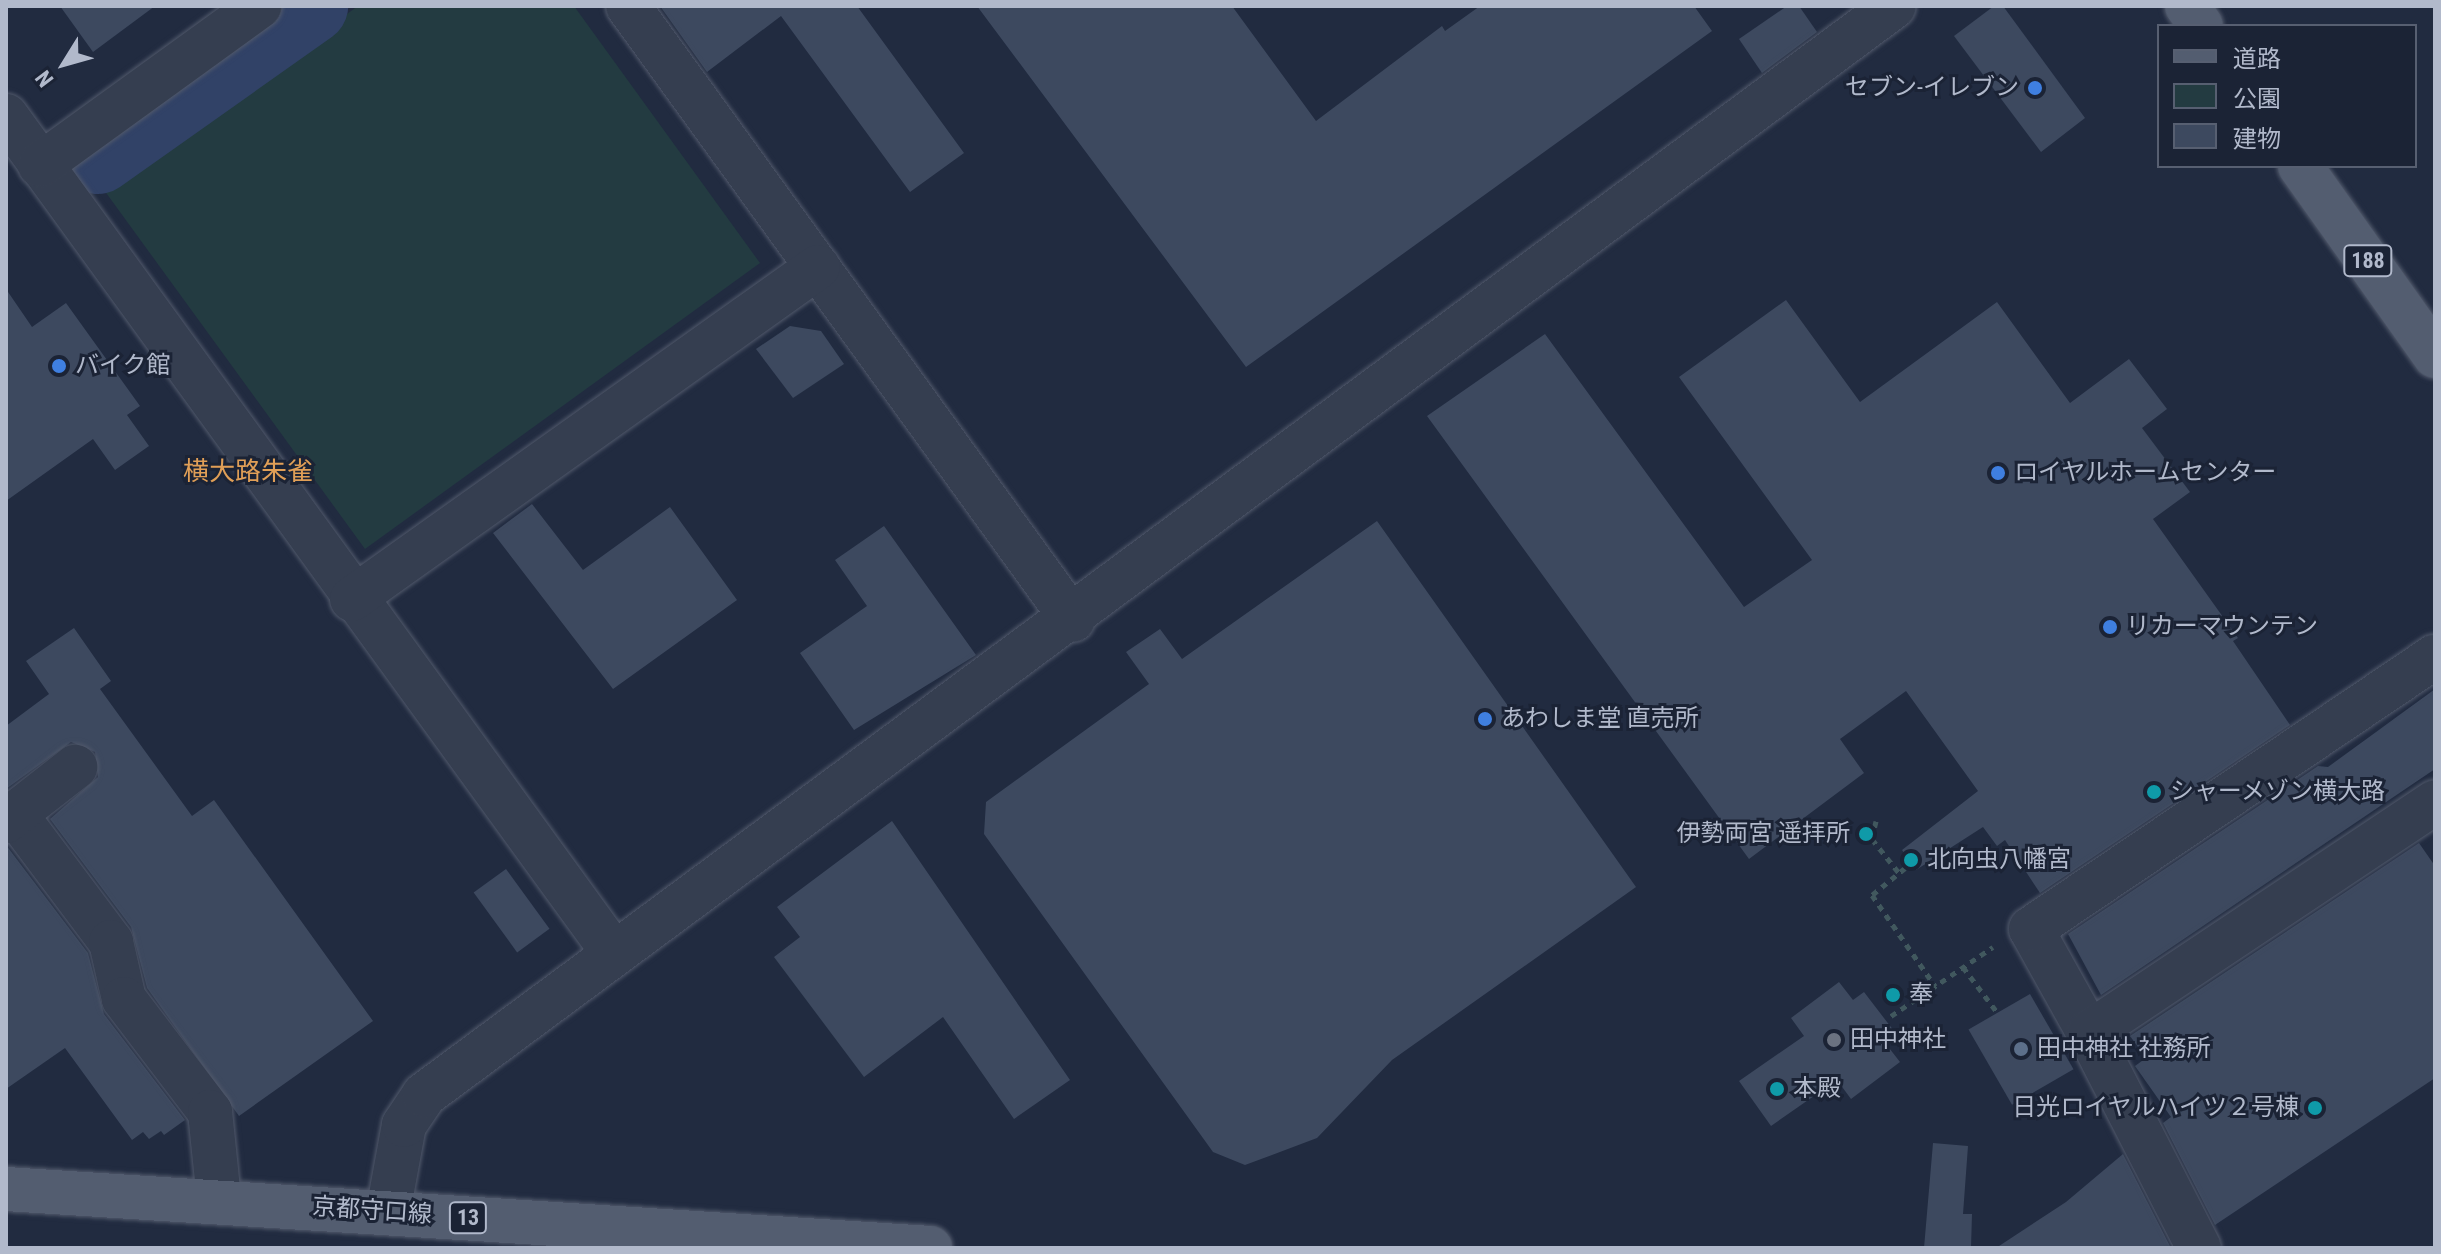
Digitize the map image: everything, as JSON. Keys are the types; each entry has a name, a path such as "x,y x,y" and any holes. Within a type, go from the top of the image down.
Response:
{"main road":[{"path":"2187,6 2200,24"},
{"name":"188","path":"2301,168 2435,356"},
{"name":"京都守口線","path":"6,1189 219,1199 930,1248"}],"street":[{"path":"40,165 260,6"},
{"path":"628,6 1073,620"},
{"path":"388,1212 404,1125 424,1095 613,952 1073,620 1894,6"},
{"path":"6,116 352,599 613,952"},
{"path":"352,599 818,267"},
{"path":"2199,1248 2089,1033 2031,929 2435,657"},
{"path":"75,767 11,818 111,942 124,999 210,1112 219,1199"},
{"path":"2089,1033 2435,802"}],"path":[{"path":"1876,821 1872,839 1902,870 1872,895 1935,986"},
{"path":"1891,1016 2010,935 2031,929"},
{"path":"1963,967 1997,1012"}],"green space":[{"path":"358,6 574,6 760,263 365,549 104,190"}],"building":[{"path":"60,6 155,6 93,52"},
{"path":"660,6 857,6 964,153 910,192 781,16 707,72"},
{"path":"977,6 1232,6 1316,121 1442,26 1445,31 1480,6 1694,6 1712,31 1246,367"},
{"path":"1787,6 1799,6 1817,32 1762,73 1739,39"},
{"path":"1994,6 2003,6 2085,118 2041,152 1954,36"},
{"name":"バイク館","path":"6,289 32,327 66,303 140,406 127,415 149,446 115,470 93,439 6,501"},
{"path":"1786,300 1860,402 1997,302 2070,403 2129,359 2167,409 2142,428 2190,492 2153,519 2238,638 2233,641 2290,725 2040,893 2005,840 1997,846 1983,827 1916,870 1902,850 1978,791 1906,691 1840,739 1864,773 1749,859 1427,416 1545,334 1744,607 1812,560 1679,377"},
{"path":"790,326 821,331 844,364 793,398 756,349"},
{"path":"532,504 583,570 670,507 737,600 613,689 493,533"},
{"path":"1377,521 1636,887 1392,1060 1317,1138 1245,1165 1213,1152 984,834 986,802 1149,684 1126,652 1160,629 1182,659"},
{"path":"884,526 976,655 854,730 800,653 867,606 835,560"},
{"path":"74,628 111,681 100,689 192,816 214,800 373,1021 239,1116 147,988 131,927 50,819 98,777 95,752 71,742 6,789 6,726 49,694 26,661"},
{"path":"2435,689 2435,769 2101,995 2068,934 2318,766 2328,767"},
{"path":"892,821 1070,1080 1014,1119 943,1017 864,1077 774,957 800,937 777,907"},
{"path":"2419,843 2435,866 2435,1078 2215,1225 2163,1123 2171,1117 2135,1066 2146,1058 2130,1036"},
{"path":"6,845 88,953 104,1014 185,1120 164,1135 161,1131 149,1139 143,1132 132,1140 65,1048 6,1089"},
{"path":"506,869 549,929 517,952 474,893"},
{"path":"1839,982 1853,1000 1864,992 1897,1035 1886,1044 1900,1062 1851,1099 1837,1080 1771,1126 1739,1081 1804,1036 1791,1018"},
{"name":"田中神社 社務所","path":"2030,994 2074,1069 2012,1105 1969,1030"},
{"path":"1933,1143 1968,1146 1963,1214 1972,1214 1971,1248 1924,1248"},
{"path":"2123,1154 2171,1248 1996,1248 2066,1202"}],"waterway":[{"path":"98,156 310,6"}],"place":[{"name":"セブン-イレブン","path":"2035,88"},
{"name":"バイク館","path":"59,366"},
{"name":"ロイヤルホームセンター","path":"1998,473"},
{"name":"リカーマウンテン","path":"2110,627"},
{"name":"あわしま堂 直売所","path":"1485,719"},
{"name":"シャーメゾン横大路","path":"2154,792"},
{"name":"伊勢両宮 遥拝所","path":"1866,834"},
{"name":"北向虫八幡宮","path":"1911,860"},
{"name":"奉","path":"1893,995"},
{"name":"田中神社","path":"1834,1040"},
{"name":"田中神社 社務所","path":"2021,1049"},
{"name":"本殿","path":"1777,1089"},
{"name":"日光ロイヤルハイツ２号棟","path":"2315,1108"}],"district":[{"name":"横大路朱雀","path":"248,472"}]}
